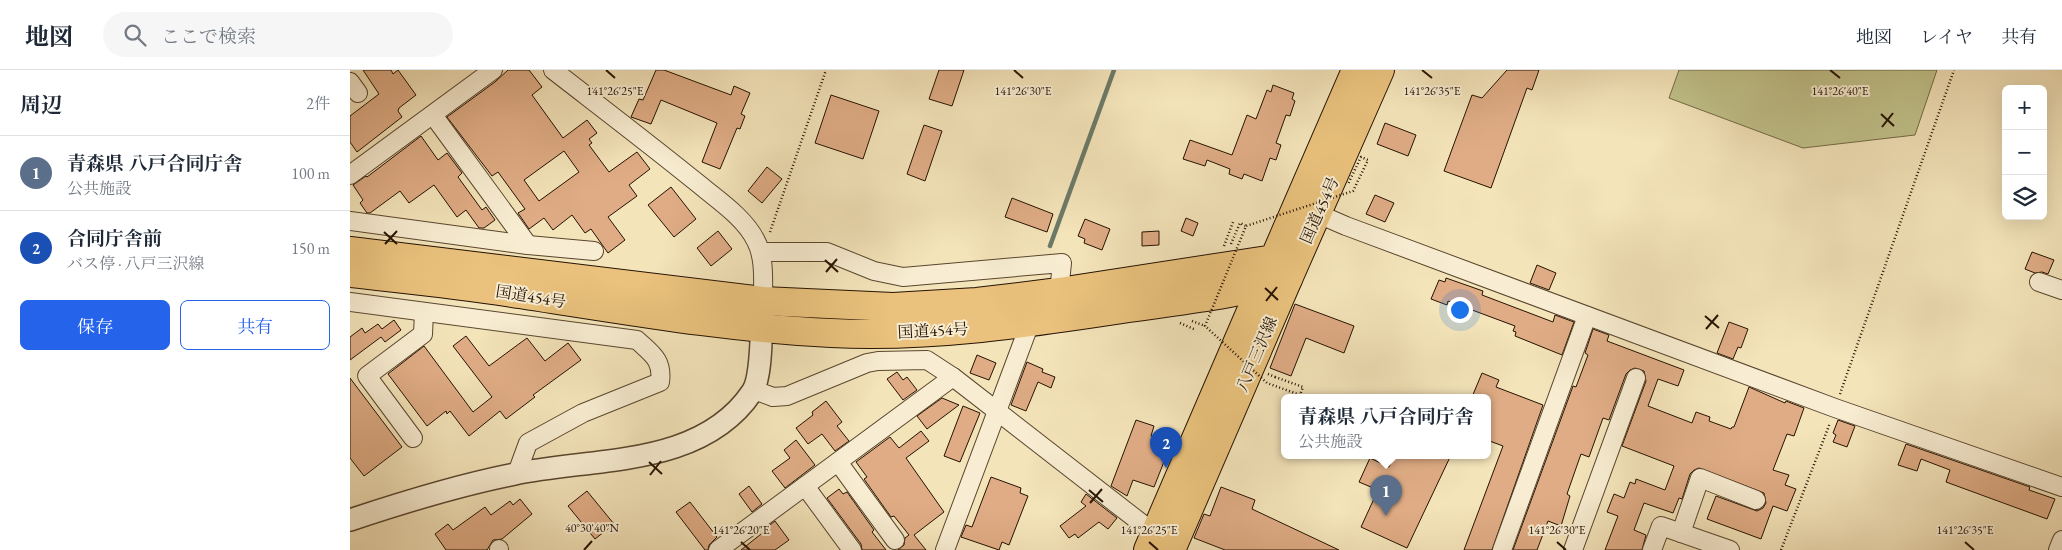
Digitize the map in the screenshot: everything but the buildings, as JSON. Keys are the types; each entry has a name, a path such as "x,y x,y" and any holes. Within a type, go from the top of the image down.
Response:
{"main road":[{"name":"国道454号","path":"350,251 763,301 893,307 977,302 1281,269 1307,209 1356,70"},
{"name":"国道454号","path":"1307,209 1380,70"},
{"name":"八戸三沢線","path":"1164,546 1262,287 1281,269"},
{"name":"八戸三沢線","path":"1164,546 1281,269"},
{"name":"国道454号","path":"350,272 762,328 833,333 940,332 1030,323 1204,298 1262,287"}],"street":[{"path":"353,166 433,115 493,70"},
{"path":"350,520 473,483 517,473 633,457 675,447 720,424 738,411 754,390 759,364 763,301 758,246 732,212 553,70"},
{"path":"433,115 528,245"},
{"path":"1307,209 1835,408 2062,487"},
{"path":"350,221 528,245 594,251"},
{"path":"758,246 826,252 874,270 903,277 1062,263 1059,292"},
{"path":"2039,282 2062,290"},
{"path":"350,302 637,340 658,361 662,370 660,382 583,413 528,443 517,473"},
{"path":"412,438 367,376 423,334 424,312"},
{"path":"1502,550 1587,316"},
{"path":"945,550 1030,323"},
{"path":"754,390 773,397 788,396 867,363 927,360 952,377 1164,546"},
{"path":"718,550 741,543 805,486 952,377"},
{"path":"1573,550 1636,378"},
{"path":"838,462 895,540"},
{"path":"1681,533 1700,478 1756,500"},
{"path":"805,486 852,550"},
{"path":"1652,550 1660,526 1730,550"},
{"path":"2058,550 2062,540"}],"path":[{"path":"758,246 770,232 826,70"},
{"path":"1781,550 1835,408 1954,70"},
{"path":"1234,222 1224,247 1229,250 1240,223 1246,226 1354,191 1368,160 1361,157 1348,184"},
{"path":"1246,226 1204,326 1267,383 1297,394"},
{"path":"1275,377 1303,387 1300,394"}],"green space":[{"path":"1679,70 1937,70 1915,135 1803,148 1669,98"}],"waterway":[{"path":"1050,246 1114,70"}],"place":[{"name":"合同庁舎前","path":"1166,468"},
{"name":"青森県 八戸合同庁舎","path":"1386,516"}]}
